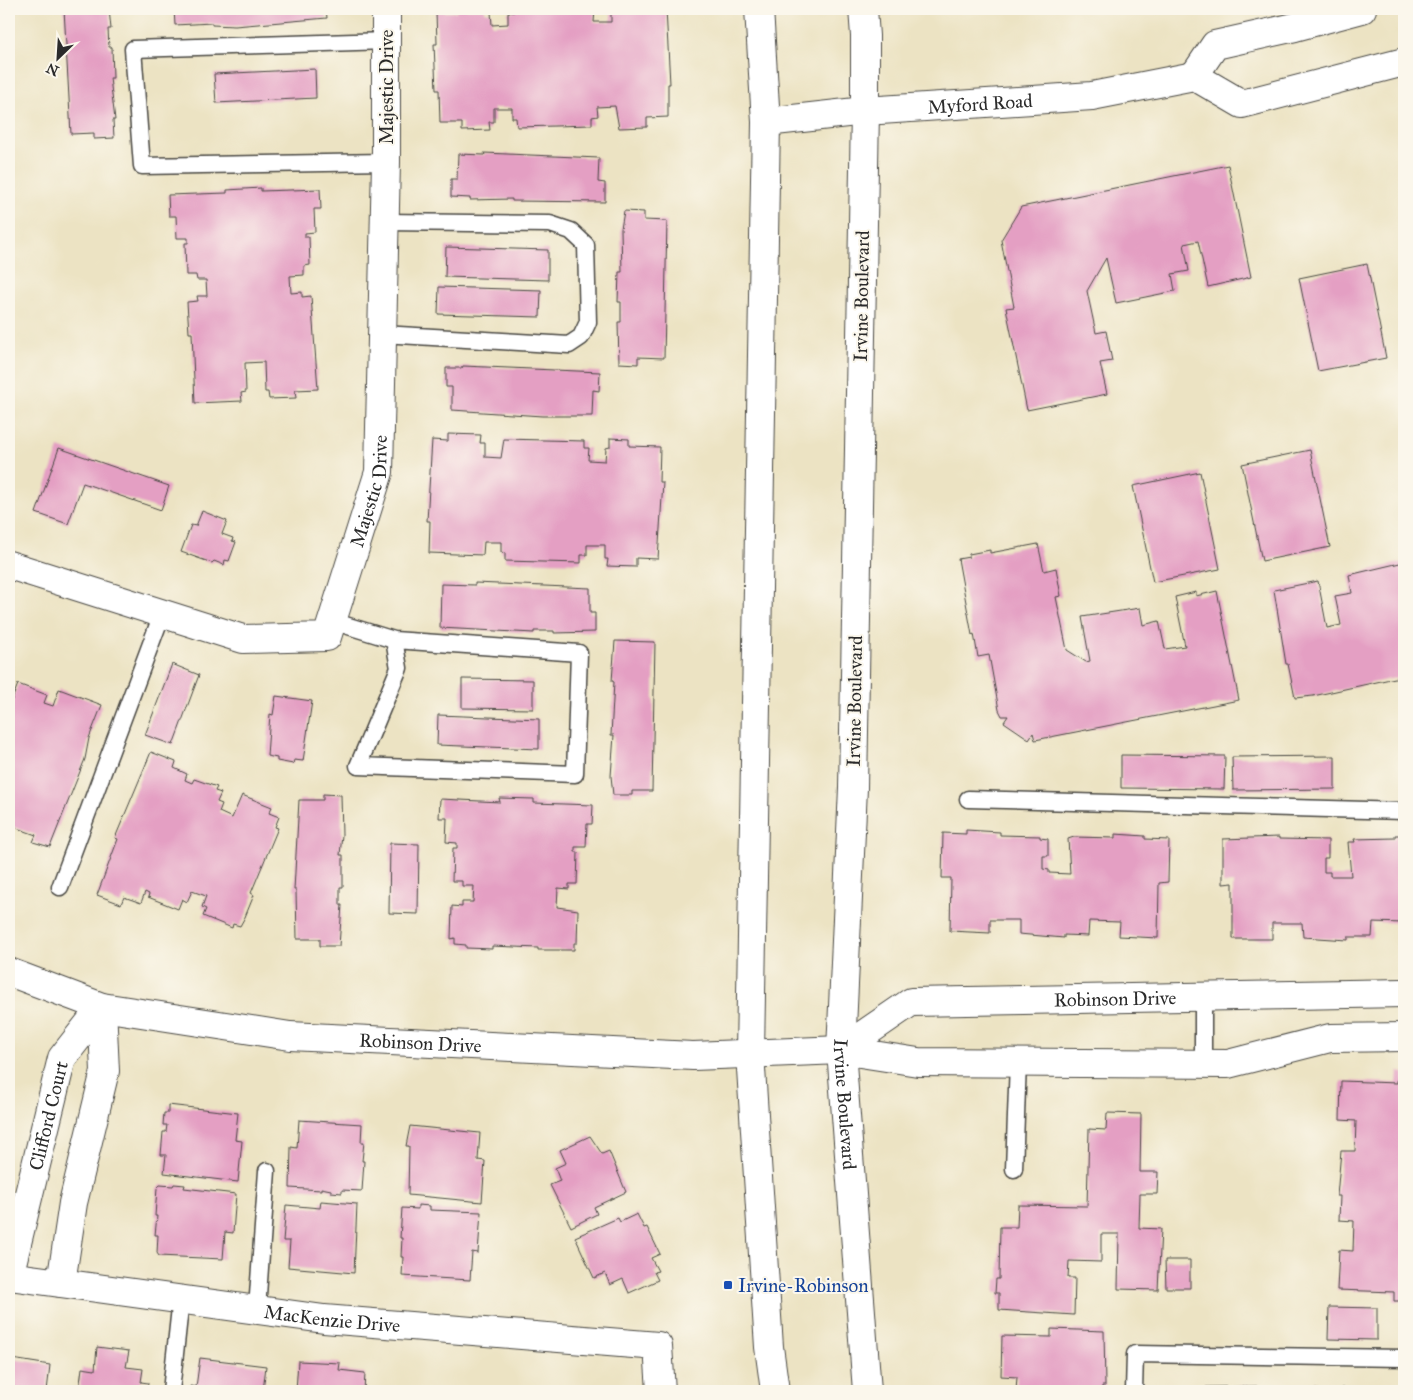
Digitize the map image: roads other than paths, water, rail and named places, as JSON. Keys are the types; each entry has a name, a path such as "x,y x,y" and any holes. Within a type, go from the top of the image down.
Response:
{"street":[{"name":"Majestic Drive","path":"9,565 243,639 326,637 379,472 386,162 386,9"},
{"path":"760,9 766,122 750,1053 769,1347 775,1391"},
{"name":"Irvine Boulevard","path":"863,9 865,36 853,788 841,1050 867,1391"},
{"path":"1362,9 1295,27 1215,45 1194,76 1242,104 1404,62"},
{"name":"Myford Road","path":"766,122 864,111 1092,96 1194,76"},
{"name":"Robinson Drive","path":"9,972 102,1007 290,1036 694,1056 841,1050 918,1062 1228,1064 1330,1038 1404,1037"},
{"name":"Robinson Drive","path":"841,1050 911,1002 1404,993"},
{"path":"61,1283 73,1202 105,1071 102,1007"},
{"name":"Clifford Court","path":"9,1276 62,1058 102,1007"},
{"name":"MacKenzie Drive","path":"9,1276 324,1319 658,1346 661,1391"}],"lane":[{"path":"386,162 142,166 134,49 387,42"},
{"path":"382,334 569,345 581,337 588,322 586,245 571,230 550,224 384,222"},
{"path":"60,887 162,614"},
{"path":"332,621 394,640 579,653 575,774 358,766 399,668 394,640"},
{"path":"968,799 1404,811"},
{"path":"1203,998 1203,1063"},
{"path":"1014,1169 1018,1062"},
{"path":"257,1309 267,1171"},
{"path":"171,1391 181,1298"},
{"path":"1134,1391 1135,1354 1404,1358"}],"place":[{"name":"Irvine-Robinson","path":"728,1285"}]}
